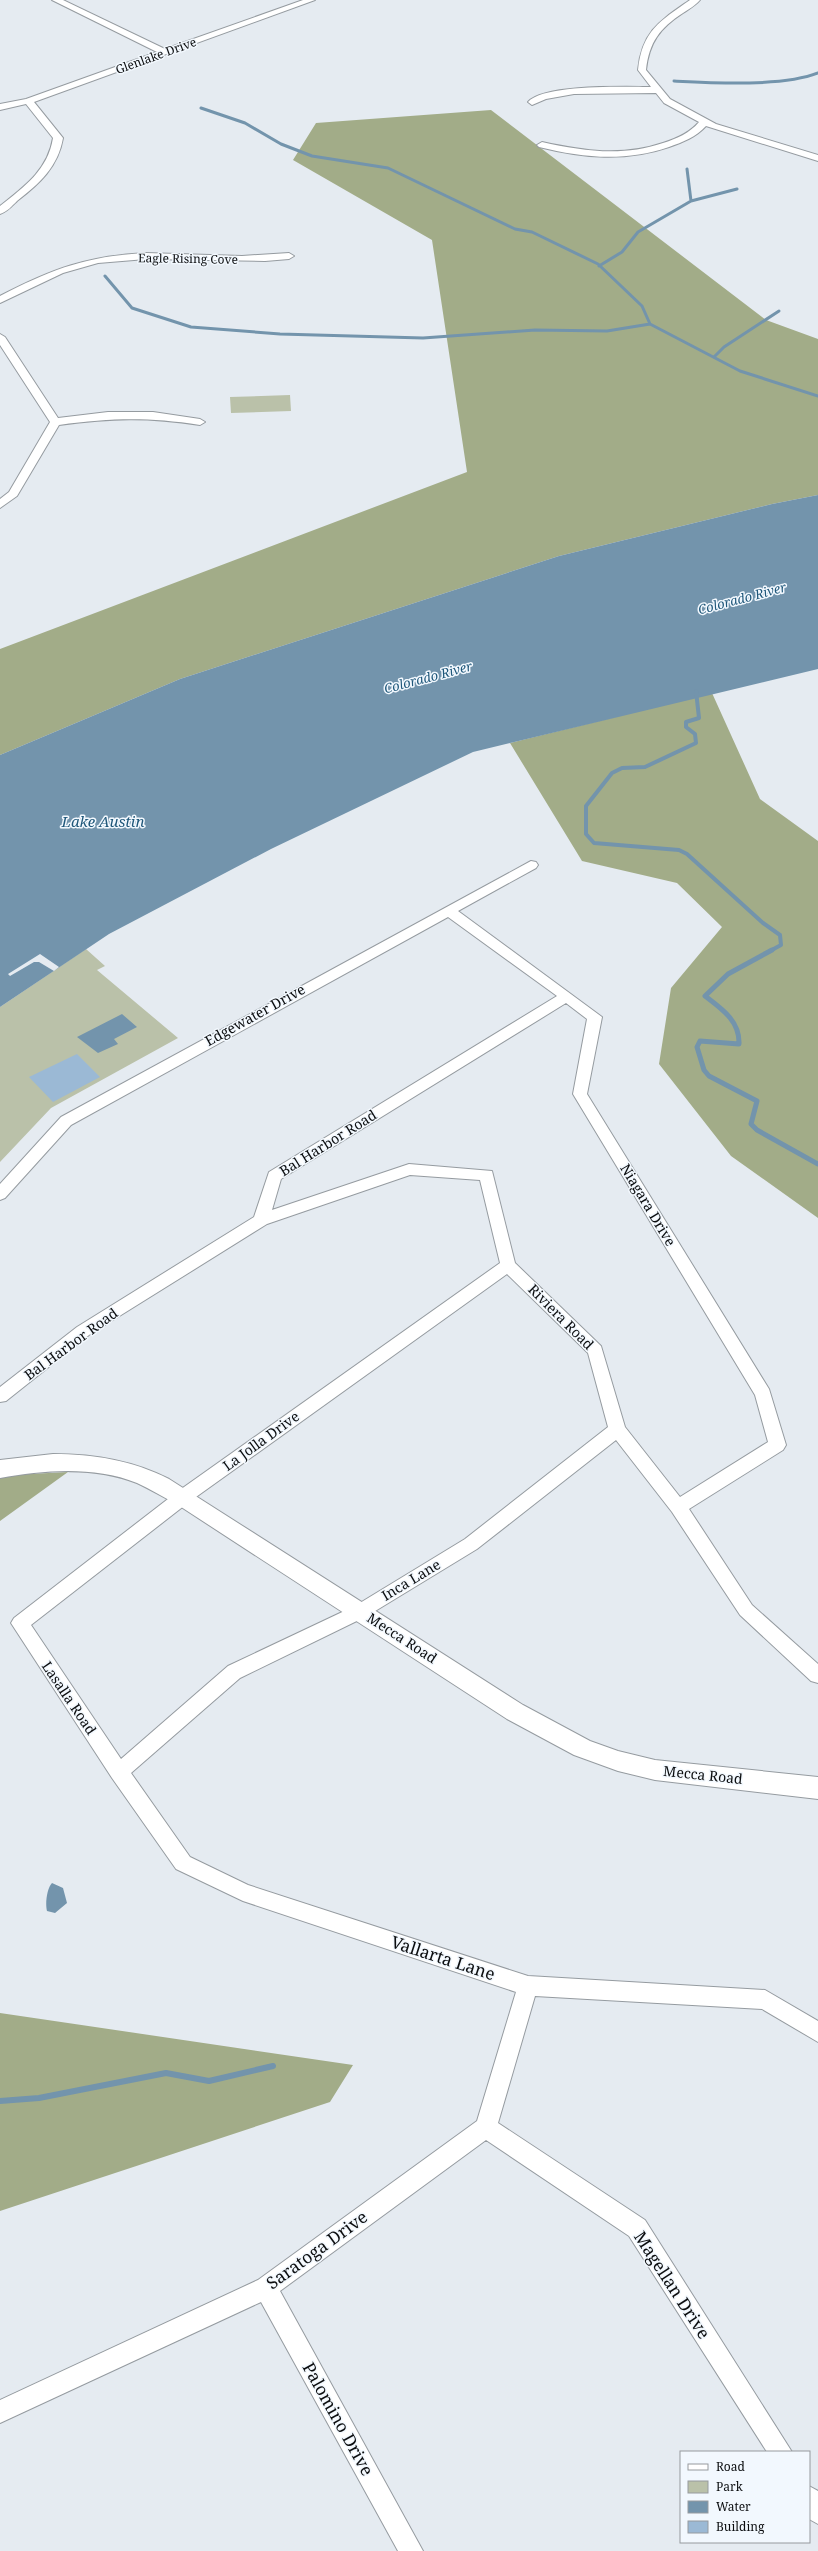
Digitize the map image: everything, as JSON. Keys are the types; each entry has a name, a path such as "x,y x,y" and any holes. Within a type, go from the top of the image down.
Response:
{"street":[{"path":"56,0 165,53"},
{"name":"Glenlake Drive","path":"0,107 28,101 311,0"},
{"path":"696,0 658,27 646,43 642,70 667,101 705,121 721,128 818,158"},
{"path":"532,102 554,94 625,90 658,90"},
{"path":"0,211 50,166 58,152 58,138 28,101"},
{"path":"542,145 594,156 627,155 643,152 675,142 699,129 705,121"},
{"name":"Eagle Rising Cove","path":"0,300 50,274 97,260 151,256 258,260 289,256"},
{"path":"0,337 55,422"},
{"path":"55,422 108,415 138,415 200,422"},
{"path":"0,506 13,494 55,422"},
{"name":"Edgewater Drive","path":"0,1194 66,1121 531,865"},
{"name":"Niagara Drive","path":"448,910 595,1017 580,1094 763,1394 777,1445 678,1507"},
{"name":"Bal Harbor Road","path":"0,1396 83,1331 261,1220 274,1176 566,997"},
{"path":"261,1220 408,1168 487,1175 508,1265"},
{"name":"Riviera Road","path":"508,1265 595,1350 617,1429 678,1507 746,1610 818,1674"},
{"name":"La Jolla Drive","path":"20,1623 183,1497 508,1265"},
{"name":"Inca Lane","path":"119,1772 234,1672 361,1611 471,1544 617,1429"},
{"name":"Mecca Road","path":"0,1469 35,1463 79,1463 113,1466 141,1475 183,1497 515,1712 582,1748 618,1761 655,1770 818,1788"},
{"name":"Lasalla Road","path":"20,1623 119,1772"},
{"name":"Vallarta Lane","path":"119,1772 183,1863 243,1892 528,1986 765,2000 818,2032"},
{"path":"486,2127 528,1986"},
{"name":"Saratoga Drive","path":"0,2412 266,2288 486,2127"},
{"name":"Magellan Drive","path":"486,2127 637,2228 779,2451"},
{"name":"Palomino Drive","path":"266,2288 411,2551"},
{"path":"810,2500 818,2512"}],"green space":[{"path":"491,110 766,320 818,339 818,495 772,504 559,556 180,679 0,755 0,649 467,472 432,240 293,160 316,123"},
{"path":"290,395 291,411 231,413 230,397"},
{"path":"712,693 760,799 818,841 818,1218 731,1156 659,1064 671,988 722,927 677,883 582,861 510,743"},
{"path":"86,949 105,966 97,970 178,1038 51,1108 0,1162 0,1007"},
{"path":"68,1472 0,1521 0,1478 10,1475"},
{"path":"0,2013 353,2065 330,2102 0,2211"}],"water":[{"name":"Lake Austin","path":"818,495 818,669 473,752 271,849 109,934 0,1007 0,755 180,679 559,556 772,504"},
{"path":"122,1014 137,1027 114,1039 118,1044 98,1053 77,1037"},
{"path":"52,1883 63,1888 67,1903 55,1913 47,1911 46,1908 46,1900 50,1885"}],"pier":[{"path":"40,954 59,967 54,971 39,962 34,962 10,976 8,974"}],"building":[{"path":"77,1054 100,1077 53,1102 29,1077"}],"waterway":[{"path":"674,81 727,83 767,82 786,80 818,73"},
{"path":"201,108 245,123 281,144 312,156 388,168 515,229 532,232 600,266"},
{"path":"687,169 691,201"},
{"path":"691,201 737,189"},
{"path":"600,266 622,252 638,232 691,201"},
{"path":"600,266 642,306 650,324"},
{"path":"105,276 132,308 191,327 280,334 423,338 535,330 607,331 650,324"},
{"path":"714,357 724,347 779,311"},
{"path":"650,324 740,371 818,396"},
{"path":"696,691 699,718 686,722 686,727 695,734 696,743 645,767 622,768 612,773 586,806 586,834 594,843 679,850 687,854 763,923 780,935 781,945 770,951"},
{"path":"772,950 728,974 705,996 729,1016 739,1036 739,1044 700,1041 697,1047 704,1070 709,1076 757,1101 751,1124 757,1130 818,1164"},
{"path":"0,2101 39,2098 166,2073 209,2081 273,2066"}],"water label":[{"name":"Colorado River","path":"742,598"},
{"name":"Colorado River","path":"428,677"}]}
